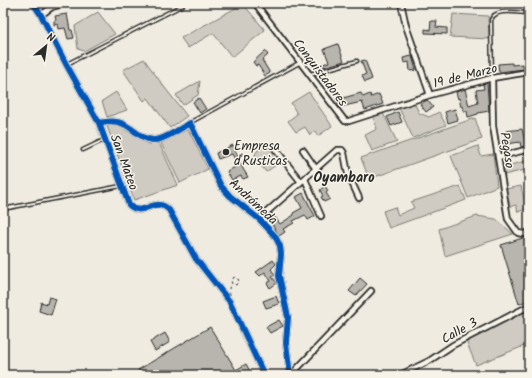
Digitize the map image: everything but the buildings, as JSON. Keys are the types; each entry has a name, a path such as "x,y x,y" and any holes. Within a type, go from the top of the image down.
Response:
{"street":[{"name":"San Mateo","path":"33,3 41,15 99,123 129,205 133,210 144,209 160,204 166,206 196,259 230,302 264,375"},
{"path":"41,15 52,7 66,3"},
{"name":"Conquistadores","path":"255,3 345,121 430,95"},
{"name":"19 de Marzo","path":"401,3 406,26 430,95 492,78 529,72"},
{"name":"Pegaso","path":"492,78 493,126 508,219 518,233 524,234 529,232"},
{"path":"99,123 112,121 122,123 145,138 152,140 160,139 190,123"},
{"name":"Andrómeda","path":"190,123 221,186 230,196 259,219 275,236 280,246 282,254 279,276 288,317 286,343 290,375"},
{"path":"273,146 303,181 321,216"},
{"path":"498,156 529,149"},
{"path":"303,150 316,169"},
{"path":"259,219 337,150 342,150 344,153 348,174 359,198"},
{"path":"290,375 371,291"},
{"name":"Calle 3","path":"400,375 429,361 453,345 529,306"}],"lane":[{"path":"66,64 183,5"},
{"path":"492,78 492,15 502,12 529,13"},
{"path":"309,74 357,61"},
{"path":"190,123 300,63"},
{"path":"83,150 105,140"},
{"path":"3,209 121,186"}],"path":[{"path":"230,302 231,297 229,288 232,283"}],"shaded area":[{"path":"243,4 265,30 232,57 213,33 188,48 181,38"},
{"path":"98,12 115,34 84,51 78,49 75,26"},
{"path":"453,14 488,16 489,39 450,37"},
{"path":"144,59 187,116 170,128 148,98 144,101 123,70"},
{"path":"200,81 198,95 183,105 176,95"},
{"path":"116,92 127,110 107,117 102,101"},
{"path":"309,92 332,126 318,136 315,131 310,135 305,127 296,132 288,121 297,114 291,103"},
{"path":"414,102 419,113 429,117 439,112 446,125 413,138 399,108"},
{"path":"383,113 397,142 372,151 365,135 377,129 373,117"},
{"path":"475,118 482,139 369,179 361,158"},
{"path":"115,123 148,144 159,143 178,185 134,200 107,126"},
{"path":"188,129 208,169 180,183 161,143"},
{"path":"268,143 283,160 266,172 256,159 255,154"},
{"path":"478,146 481,156 493,154 497,186 468,198 451,156"},
{"path":"529,160 529,169 504,175 503,167"},
{"path":"460,186 466,200 389,228 383,211 395,207 398,215 414,208 411,202"},
{"path":"521,186 526,209 518,212 516,205 508,207 506,189"},
{"path":"477,216 496,219 513,234 445,256 439,229"},
{"path":"529,309 529,344 476,365 466,341"}],"cycle path":[{"path":"33,3 41,15 99,123 129,205 134,209 139,210 158,205 164,206 169,210 196,259 230,302 264,375"},
{"path":"99,123 118,122 126,125 144,137 154,140 168,136 190,123 221,186 230,196 259,219 275,236 280,246 281,254 279,276 288,317 286,343 290,375"}],"place":[{"name":"Empresa d'Rusticas","path":"226,152"}],"district":[{"name":"Oyambaro","path":"344,177"}]}
